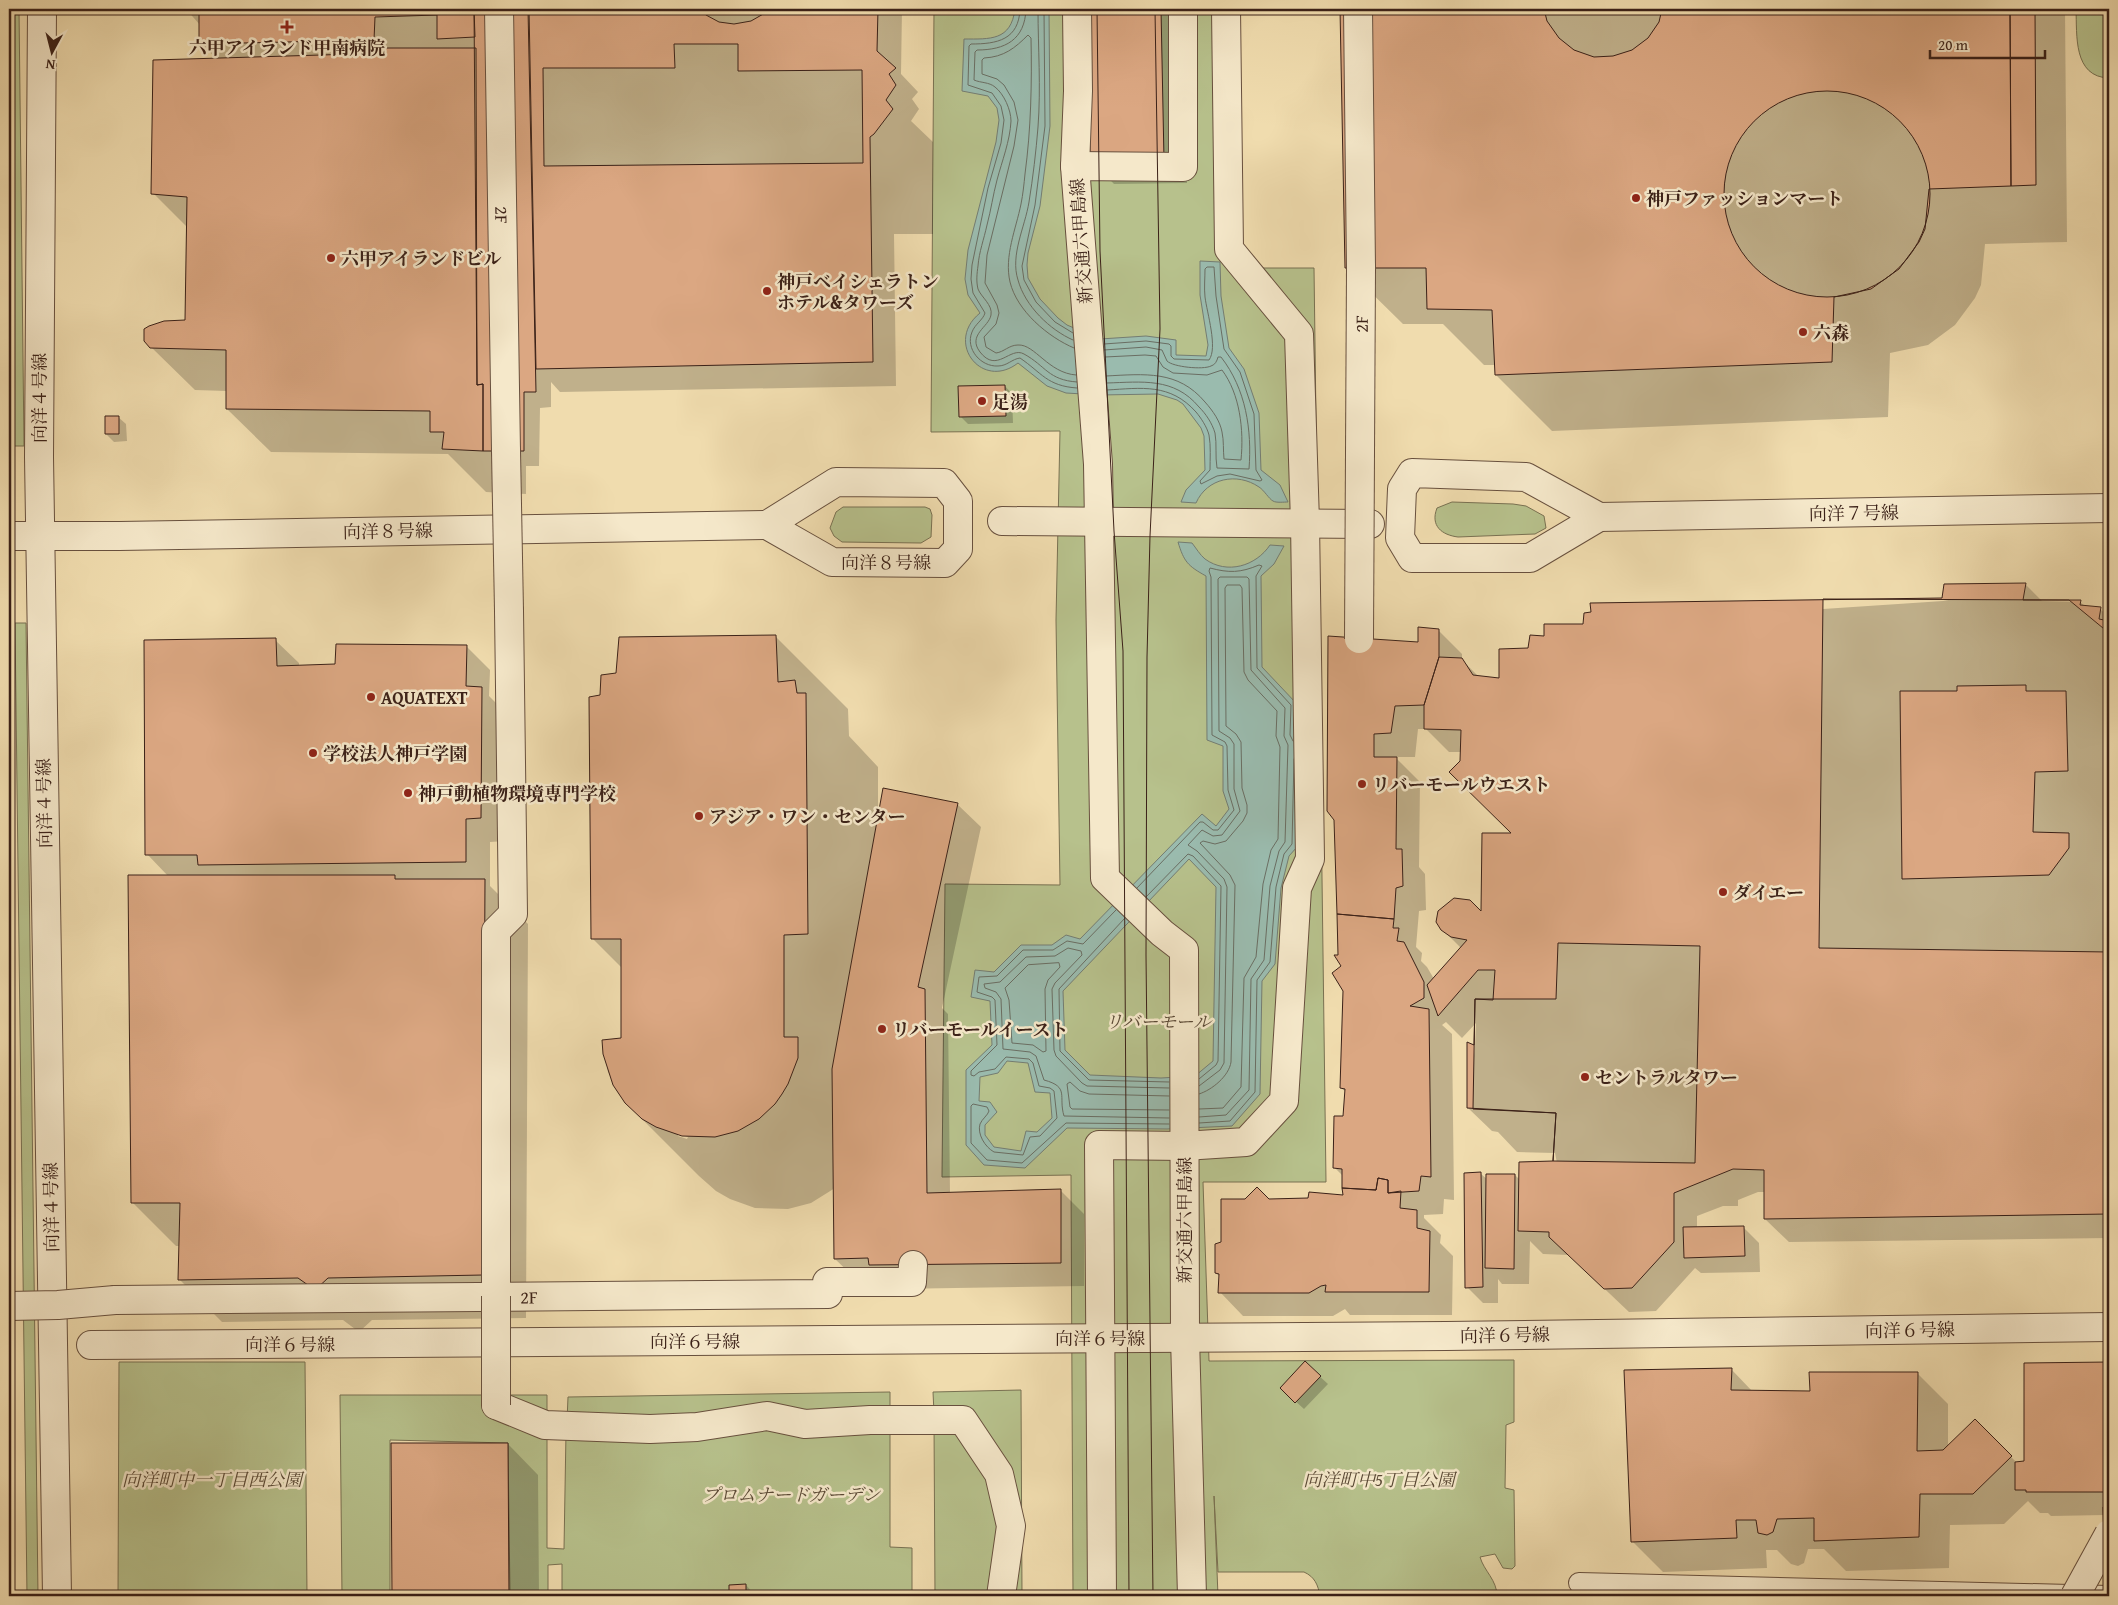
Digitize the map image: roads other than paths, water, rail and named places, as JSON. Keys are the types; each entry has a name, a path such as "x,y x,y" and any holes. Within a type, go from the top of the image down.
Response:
{"street":[{"name":"向洋４号線","path":"42,9 39,457 40,612 57,1596"},
{"name":"2F","path":"499,9 513,914 496,931 496,1405 545,1425 650,1429 697,1427 767,1416 805,1424 870,1420 963,1420 999,1474 1011,1526 1001,1596"},
{"path":"1075,166 1078,90 1077,9"},
{"name":"新交通六甲島線","path":"1184,9 1183,167 1075,166 1098,464 1105,878 1162,934 1184,950 1185,1337 1192,1596"},
{"path":"1102,1596 1099,1145 1184,1140 1246,1142 1284,1101 1297,888 1310,860 1305,522 1299,334 1230,249 1226,9"},
{"name":"2F","path":"1358,9 1361,268 1359,639"},
{"path":"1184,68 1227,69"},
{"name":"向洋７号線","path":"1599,517 1530,558 1412,558 1400,538 1402,489 1412,473 1526,478 1599,517 2109,508"},
{"name":"向洋８号線","path":"9,536 129,536 767,525 832,562 945,563 958,549 958,500 944,483 836,482 767,525"},
{"path":"1002,521 1370,524"},
{"name":"2F","path":"9,1306 58,1305 115,1300 828,1294 828,1282 912,1282 912,1265"},
{"name":"向洋６号線","path":"91,1345 1482,1336 2109,1327"},
{"path":"2075,1596 2109,1534"}],"lane":[{"path":"1579,1583 2109,1596"}],"water":[{"path":"1015,9 1049,9 1050,126 1040,206 1028,253 1028,278 1040,299 1067,325 1100,339 1146,336 1176,340 1176,355 1206,356 1208,345 1200,295 1200,261 1220,262 1221,296 1229,348 1244,369 1259,413 1261,470 1280,485 1288,502 1274,502 1261,488 1250,482 1232,479 1223,480 1207,488 1196,503 1181,502 1186,490 1205,470 1204,436 1201,428 1183,404 1177,400 1158,394 1100,395 1066,393 1047,386 1018,363 1005,370 992,371 981,367 972,359 967,349 966,337 970,325 980,313 968,295 965,279 968,250 996,142 999,120 997,108 988,96 962,91 964,39 991,38 1004,33 1013,19"},
{"path":"1178,542 1192,543 1205,559 1222,567 1232,567 1249,563 1270,545 1284,546 1274,564 1261,576 1262,667 1296,703 1297,847 1289,856 1281,888 1275,964 1262,981 1260,1094 1232,1126 1167,1129 1067,1128 1025,1168 984,1165 966,1145 966,1070 992,1045 990,1001 971,997 975,970 994,972 1021,945 1052,945 1066,935 1080,939 1202,814 1216,826 1229,809 1223,791 1223,746 1207,740 1206,576 1188,563","holes":["1189,859 1216,887 1213,1061 1195,1076 1161,1078 1090,1075 1065,1050 1063,991","1007,1061 1028,1063 1035,1092 1050,1093 1052,1118 1037,1132 1026,1131 1021,1151 994,1147 985,1135 985,1125 997,1112 990,1102 979,1101 980,1077 998,1073"]}],"tram line":[{"path":"1097,9 1100,251 1114,531 1123,651 1129,1596"},
{"path":"1153,1596 1146,955 1147,657 1150,536 1160,329 1155,9"}],"place":[{"name":"六甲アイランド甲南病院","path":"287,27"},
{"name":"神戸ファッションマート","path":"1636,198"},
{"name":"六甲アイランドビル","path":"331,258"},
{"name":"神戸ベイシェラトン ホテル&タワーズ","path":"767,291"},
{"name":"六森","path":"1803,332"},
{"name":"足湯","path":"982,401"},
{"name":"AQUATEXT","path":"371,697"},
{"name":"学校法人神戸学園","path":"313,753"},
{"name":"リバーモールウエスト","path":"1362,784"},
{"name":"神戸動植物環境専門学校","path":"408,793"},
{"name":"アジア・ワン・センター","path":"699,816"},
{"name":"ダイエー","path":"1723,892"},
{"name":"リバーモールイースト","path":"882,1029"},
{"name":"セントラルタワー","path":"1585,1077"}],"park label":[{"name":"リバーモール","path":"1158,1021"},
{"name":"向洋町中一丁目西公園","path":"212,1479"},
{"name":"向洋町中5丁目公園","path":"1379,1479"},
{"name":"プロムナードガーデン","path":"791,1494"}]}
